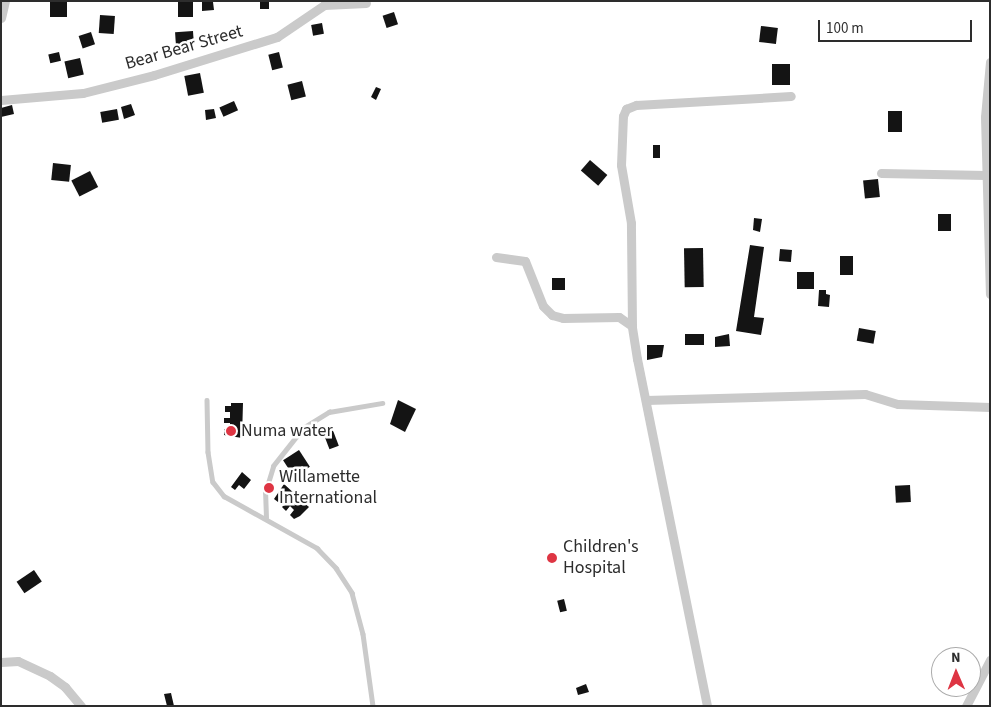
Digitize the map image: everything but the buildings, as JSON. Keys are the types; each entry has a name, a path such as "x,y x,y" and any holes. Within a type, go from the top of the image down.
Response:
{"street":[{"path":"1,18 5,1"},
{"name":"Bear Bear Street","path":"1,100 83,93 154,75 277,37 324,5 366,3"},
{"path":"990,62 985,117 990,294"},
{"path":"707,706 632,326 631,223 621,165 626,110 636,105 791,96"},
{"path":"882,173 986,175"},
{"path":"496,257 525,261 543,306 552,314 563,318 619,317 632,326"},
{"path":"646,400 865,394 898,404 990,407"},
{"path":"1,662 18,661 50,676 70,692 81,706"},
{"path":"966,706 990,661"}],"lane":[{"path":"207,400 208,452 212,482 224,496 317,548 346,582 363,634 373,706"},
{"path":"266,518 265,492 273,466 303,428 330,412 382,403"}],"place":[{"name":"Numa water","path":"231,431"},
{"name":"Willamette International","path":"269,488"},
{"name":"Children's Hospital","path":"552,558"}]}
